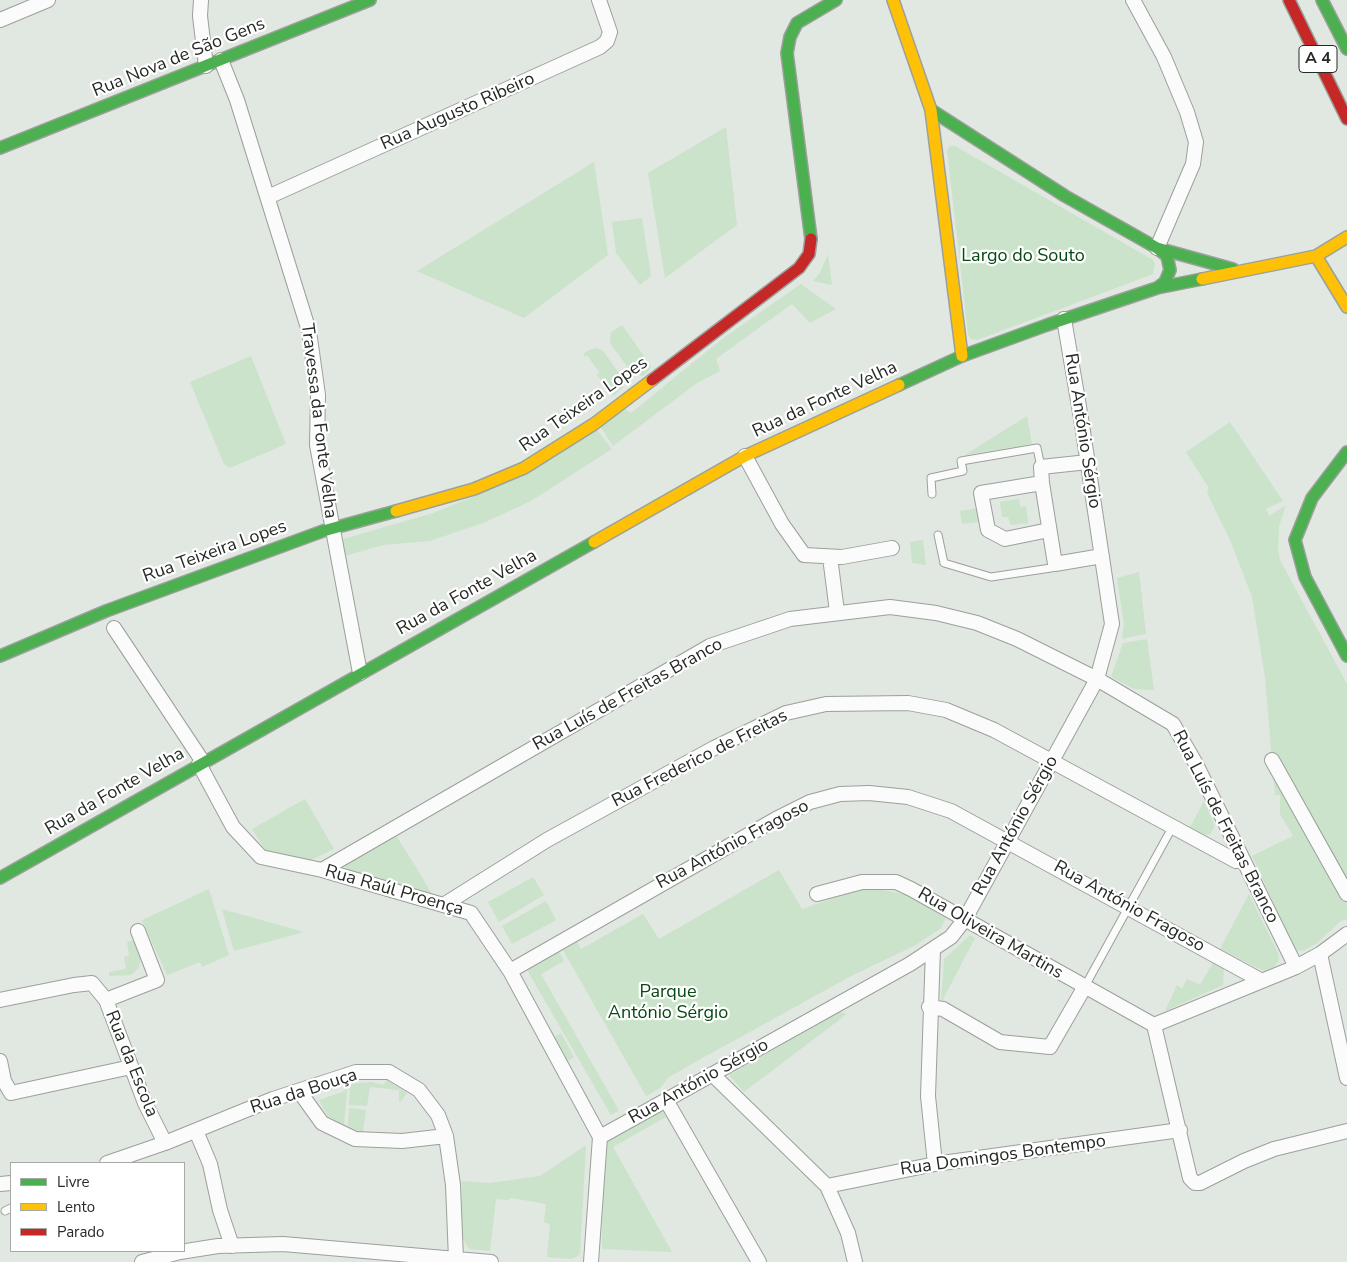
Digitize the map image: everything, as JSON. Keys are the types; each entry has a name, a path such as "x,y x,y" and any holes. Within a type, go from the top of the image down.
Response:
{"main road":[{"name":"Rua Nova de São Gens","path":"1,150 370,0"},
{"name":"Rua Teixeira Lopes","path":"0,656 106,611 332,529 474,489 524,468 594,424 799,268 809,254 810,236 787,54 790,37 797,23 836,0"},
{"path":"893,0 931,110 962,356 1157,288 1237,270 1316,256 1347,237"},
{"name":"A 4","path":"1289,0 1347,119"},
{"name":"A 4","path":"1322,0 1347,49"},
{"path":"931,110 1065,196 1158,248 1167,256 1170,270 1165,282 1157,288"},
{"path":"934,139 943,126 952,125"},
{"path":"1158,248 1237,270"},
{"path":"1316,256 1347,307"},
{"name":"Rua da Fonte Velha","path":"0,878 745,456 962,356"},
{"path":"1347,452 1312,498 1295,540 1305,577 1347,656"}],"street":[{"path":"0,20 48,0"},
{"path":"202,0 200,16 206,66"},
{"name":"Rua Augusto Ribeiro","path":"268,197 600,47 607,41 610,32 599,0"},
{"path":"1133,0 1168,66 1187,112 1196,142 1194,164 1158,248"},
{"name":"Travessa da Fonte Velha","path":"221,60 231,82 309,331 318,395 317,445 360,673"},
{"name":"Rua António Sérgio","path":"600,1137 933,949 951,937 965,919 1097,679 1112,624 1064,319"},
{"path":"745,456 782,524 804,555 842,557 892,548"},
{"path":"1088,462 1041,467 1042,483 1055,564 1102,556"},
{"path":"1042,483 981,493 988,530 1005,539 1049,530"},
{"path":"830,557 837,612"},
{"name":"Rua Luís de Freitas Branco","path":"322,870 710,646 790,618 890,607 936,613 977,623 1018,639 1097,679 1173,724 1196,764 1296,967"},
{"name":"Rua Raúl Proença","path":"114,628 201,763 233,828 261,857 322,870 471,913 510,971 600,1137"},
{"name":"Rua Frederico de Freitas","path":"445,904 547,840 714,748 786,713 826,704 908,703 946,710 994,730 1236,861 1243,860"},
{"path":"1272,760 1347,894"},
{"name":"Rua António Fragoso","path":"510,971 752,831 810,802 840,794 869,793 908,797 951,811 1262,981"},
{"name":"Rua Oliveira Martins","path":"818,894 862,882 896,882 965,919 1084,988 1154,1025"},
{"name":"Rua da Escola","path":"138,931 156,980 106,1000 130,1067 165,1143"},
{"path":"1347,934 1320,954 1296,967 1154,1025 1190,1178 1195,1183 1200,1184 1258,1154 1347,1131"},
{"path":"933,949 929,1008 928,1096 935,1164"},
{"path":"1320,954 1347,1078"},
{"path":"0,1000 92,983 106,1000"},
{"path":"929,1008 943,1009 1000,1042 1050,1048 1084,988"},
{"path":"0,1061 4,1081 11,1093 130,1067"},
{"name":"Rua da Bouça","path":"110,1162 165,1143 299,1091 356,1072 389,1072 419,1090 438,1115 446,1136 453,1185 456,1259"},
{"path":"712,1074 827,1186 848,1233 855,1262"},
{"path":"299,1091 322,1123 355,1140 402,1141 446,1136"},
{"path":"666,1100 759,1262"},
{"name":"Rua Domingos Bontempo","path":"827,1186 935,1164 1180,1130"},
{"path":"196,1131 210,1164 220,1210 232,1246"},
{"path":"591,1262 600,1137"},
{"path":"185,1251 232,1246 283,1244 375,1257 417,1254 491,1262"},
{"path":"142,1262 180,1252"}],"lane":[{"path":"932,494 931,478 962,471 961,461 1037,448 1041,467"},
{"path":"938,535 944,563 991,577 1051,568 1055,564"},
{"path":"1084,988 1173,826"}],"green space":[{"path":"726,127 737,225 665,278 648,173"},
{"name":"Largo do Souto","path":"950,146 955,146 1153,260 1155,264 1153,274 977,340 971,339 968,334 947,150"},
{"path":"594,162 608,255 524,318 417,271"},
{"path":"642,218 651,276 640,285 616,253 612,222"},
{"path":"828,254 832,285 813,281 820,273"},
{"path":"801,284 836,309 810,323 792,304 716,359 720,371 697,383 613,446 600,426 625,409 631,413 722,339"},
{"path":"622,325 651,366 649,371 643,376 632,373 610,343 611,332"},
{"path":"597,348 603,351 624,380 623,388 613,396 597,375 599,372 587,355 585,357 583,354"},
{"path":"251,356 286,444 230,468 224,464 190,382"},
{"path":"1027,416 1032,444 965,455"},
{"path":"1230,422 1283,501 1266,509 1269,516 1286,505 1279,526 1278,549 1280,560 1347,684 1347,919 1341,921 1317,943 1303,951 1297,950 1292,943 1252,856 1293,836 1280,814 1280,795 1275,795 1265,677 1252,597 1231,542 1207,493 1209,488 1186,452"},
{"path":"594,426 612,449 531,501 483,523 430,541 383,545 341,557 340,540 433,513 485,492"},
{"path":"1019,499 1020,507 1026,506 1028,523 1011,525 1008,517 1002,517 1000,502"},
{"path":"978,508 979,522 962,524 960,511"},
{"path":"923,540 926,565 912,563 910,542"},
{"path":"1139,572 1146,634 1122,639 1124,624 1117,578"},
{"path":"1147,639 1154,690 1134,689 1111,677 1123,643"},
{"path":"305,799 334,849 307,862 266,851 252,829"},
{"path":"1204,801 1215,826 1210,834 1204,835 1190,827"},
{"path":"395,834 433,896 355,877 342,864"},
{"name":"Parque António Sérgio","path":"779,870 802,909 857,890 879,889 906,895 946,918 941,928 916,945 851,976 706,1056 669,1077 660,1088 646,1096 563,950 577,942 581,949 643,914 659,939"},
{"path":"533,877 544,895 499,922 488,902"},
{"path":"209,889 229,955 202,967 200,962 167,975 142,920"},
{"path":"1249,894 1278,953 1279,960 1274,967 1264,971 1220,949"},
{"path":"546,901 556,920 512,944 502,926"},
{"path":"222,909 304,932 234,951"},
{"path":"970,935 975,938 941,1003 944,959"},
{"path":"134,940 141,959 138,969 131,975 109,976 109,972 126,969 124,957 129,956 127,942"},
{"path":"559,952 564,961 541,974 617,1107 618,1111 611,1115 527,970"},
{"path":"1215,959 1221,963 1224,969 1223,985 1165,1011 1177,985 1182,989 1187,979 1200,985"},
{"path":"840,1012 847,1014 744,1092 729,1075"},
{"path":"561,1033 574,1057 568,1061 554,1037"},
{"path":"386,1080 407,1093 402,1100 399,1102 399,1090 370,1087 367,1106 349,1105 350,1084 371,1082 384,1085"},
{"path":"348,1081 344,1125 328,1116 319,1100 345,1091"},
{"path":"660,1107 666,1117 613,1147 672,1252 602,1249 603,1140"},
{"path":"349,1108 366,1110 363,1132 366,1134 348,1127"},
{"path":"586,1145 580,1253 578,1256 571,1259 547,1257 550,1224 544,1222 546,1204 512,1198 507,1200 496,1199 490,1251 469,1249 462,1237 462,1181 490,1183 540,1176"}],"traffic: fast":[{"path":"0,148 370,0"},
{"path":"811,239 787,53 790,37 797,23 836,0"},
{"path":"1322,0 1347,49"},
{"path":"931,110 1065,196 1157,248 1167,256 1170,270 1165,282 1157,288"},
{"path":"1157,248 1233,269"},
{"path":"899,385 962,356 1047,325 1157,288 1202,279"},
{"path":"1347,452 1312,498 1295,540 1305,577 1347,656"},
{"path":"0,656 106,611 323,531 396,511"},
{"path":"0,878 594,542"}],"traffic: slow":[{"path":"893,0 931,110 962,356"},
{"path":"1202,279 1316,256 1347,237"},
{"path":"1316,256 1347,307"},
{"path":"396,511 474,489 524,468 594,424 652,380"},
{"path":"594,542 745,456 899,385"}],"traffic: jam":[{"path":"1289,0 1347,119"},
{"path":"652,380 799,268 809,254 811,239"}]}
